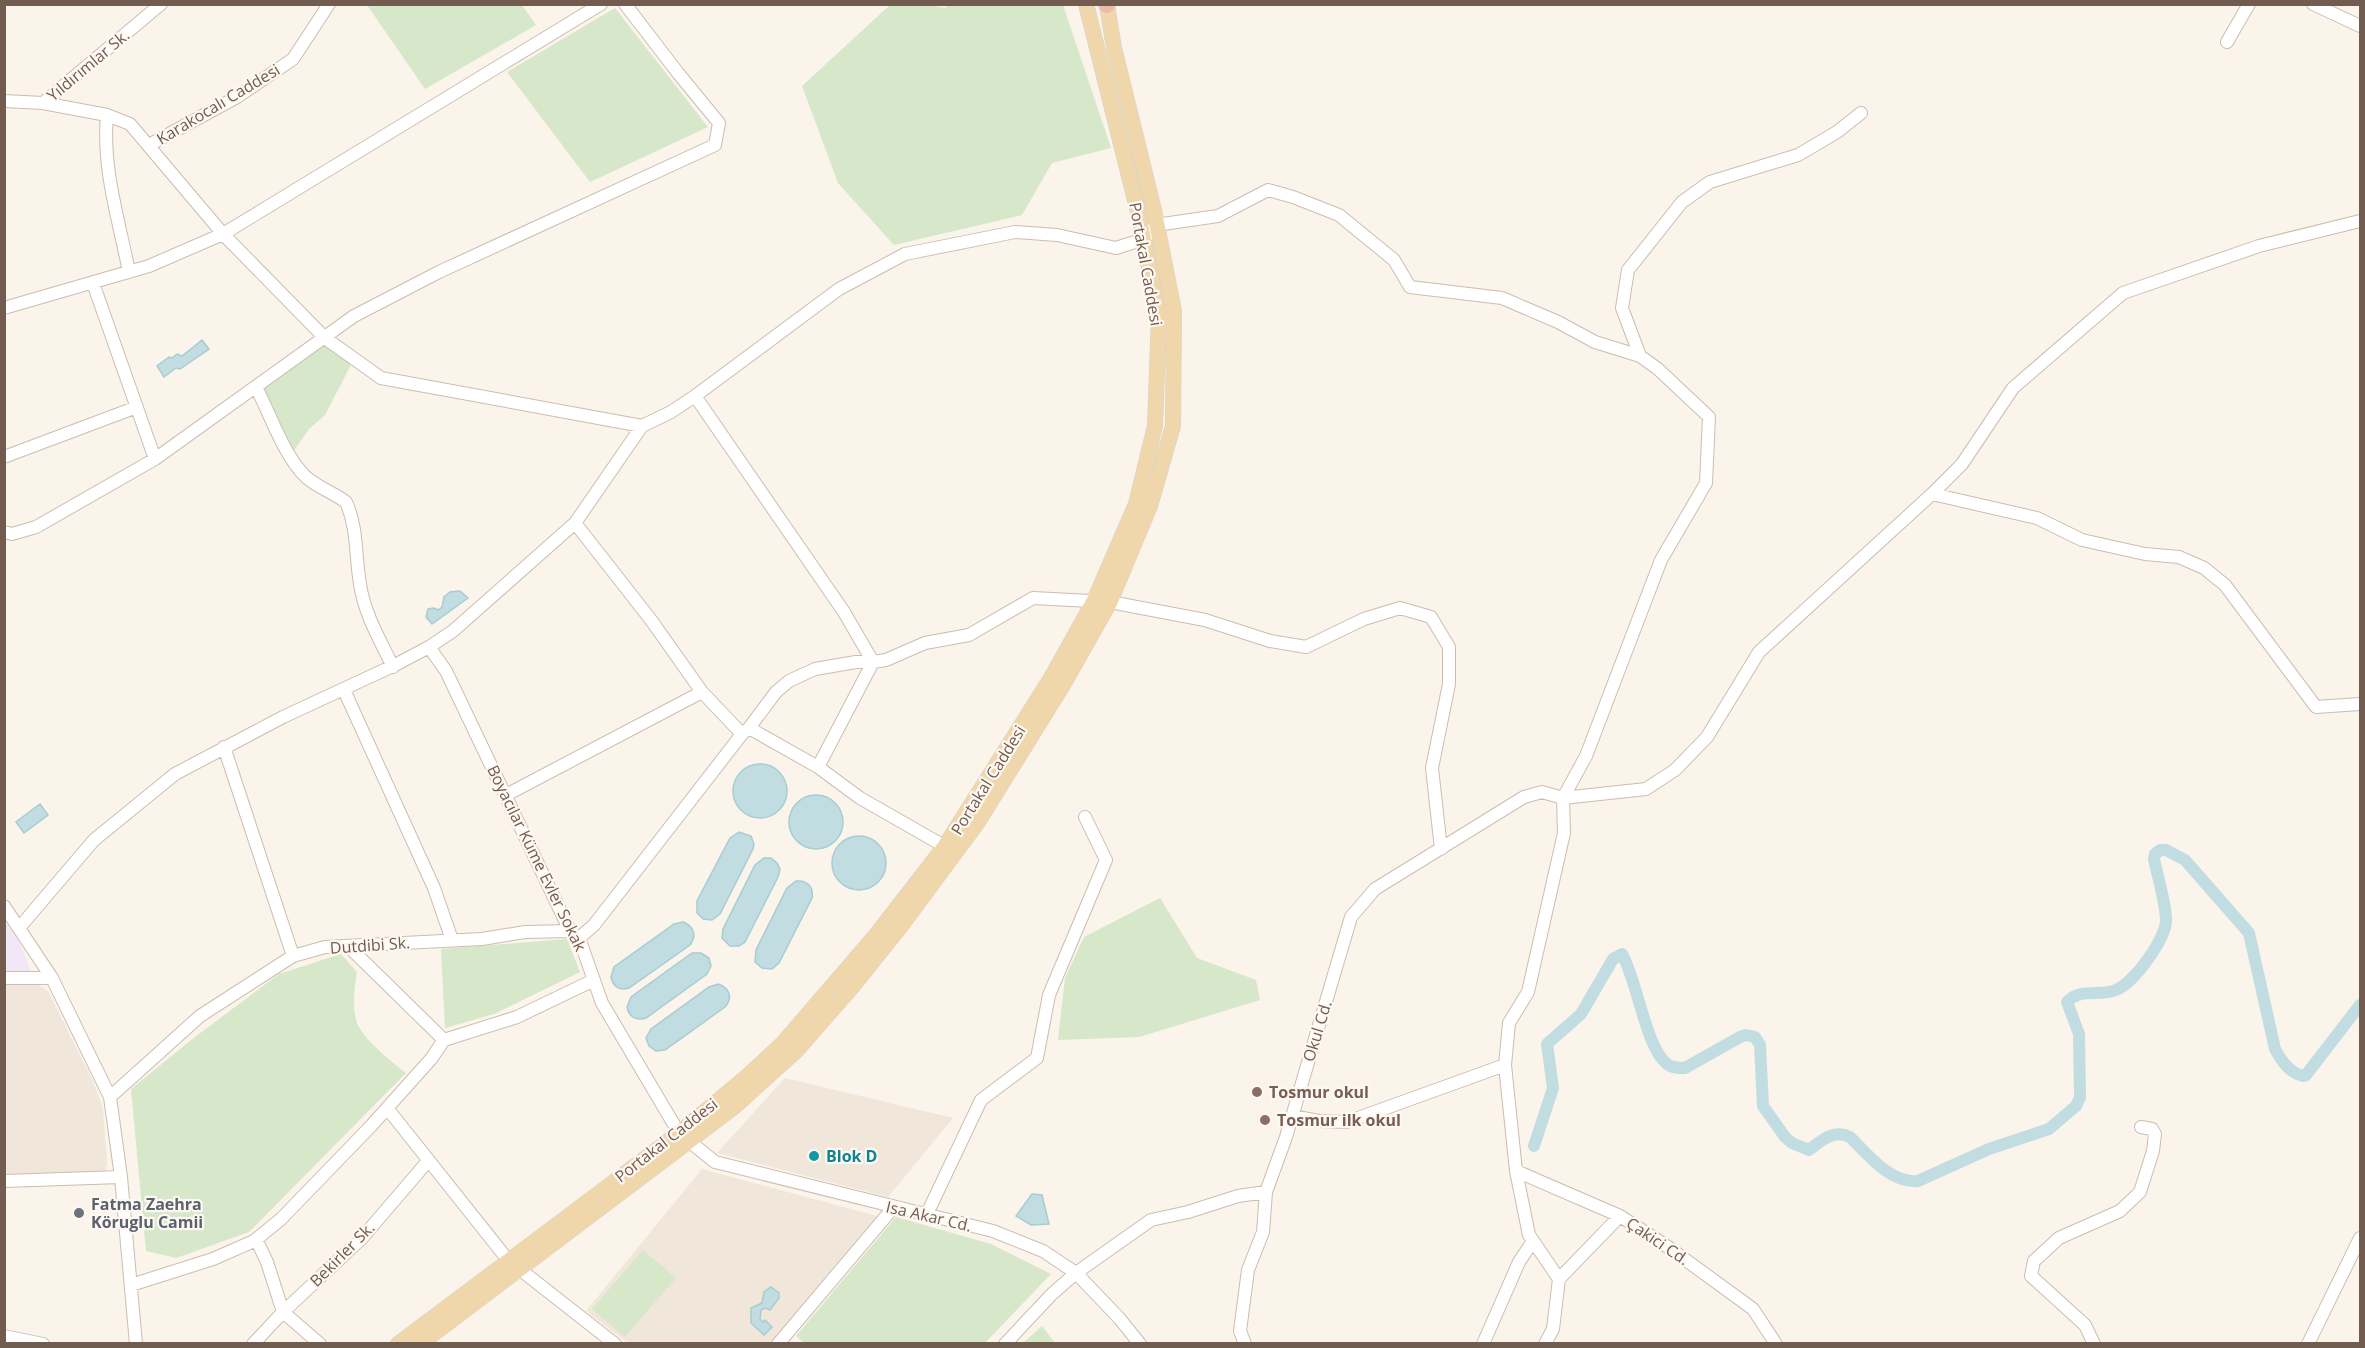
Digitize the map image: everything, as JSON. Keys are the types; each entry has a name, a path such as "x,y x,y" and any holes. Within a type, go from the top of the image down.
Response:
{"main road":[{"name":"Portakal Caddesi","path":"1087,5 1144,239 1160,316 1155,426 1136,504 1102,602"},
{"name":"Portakal Caddesi","path":"398,1344 513,1264 683,1137 734,1107 797,1050 860,978 950,850 978,822 1032,736 1150,506 1173,426 1174,311 1114,48 1107,5"},
{"name":"Portakal Caddesi","path":"420,1344 513,1264"}],"street":[{"name":"Yıldırımlar Sk.","path":"43,103 160,4"},
{"name":"Karakocalı Caddesi","path":"149,145 237,97 293,59 329,4"},
{"path":"4,308 149,266 223,234 601,4"},
{"path":"4,532 12,534 36,527 155,459 354,316 439,272 715,145 719,123 625,4"},
{"path":"2227,42 2249,4"},
{"path":"2313,4 2361,26"},
{"path":"4,101 43,103 107,115 130,124 223,234 325,338 381,378 642,426"},
{"path":"1640,356 1622,308 1628,270 1682,202 1710,182 1798,155 1836,132 1861,113"},
{"path":"107,115 105,142 108,175 129,272"},
{"path":"19,928 94,840 175,774 283,717 393,667 453,631 575,523 642,426 671,412 839,289 905,254 1015,232 1057,235 1116,248 1144,239 1156,225 1218,216 1268,190 1339,215 1394,260 1410,286 1502,298 1558,322 1595,342 1640,356 1658,369 1709,417 1706,483 1661,560 1586,756 1563,798 1564,832 1528,992 1509,1023 1505,1065 1516,1171 1529,1235 1559,1279"},
{"name":"Okul Cd.","path":"1245,1344 1240,1330 1248,1270 1263,1232 1266,1192 1292,1116 1351,917 1376,889 1524,797 1542,792 1563,798 1646,789 1676,770 1707,737 1759,652 1962,464 2013,388 2123,293 2259,246 2361,221"},
{"path":"93,283 155,459"},
{"path":"256,387 290,454 307,478 346,502 356,533 359,583 363,601 393,667"},
{"path":"694,396 844,612 873,662"},
{"path":"4,457 137,407"},
{"path":"1932,494 2037,518 2082,540 2145,554 2180,558 2204,568 2225,585 2316,707 2361,704"},
{"path":"575,523 651,620 702,692 746,731 818,767 860,798 950,850"},
{"path":"575,935 594,925 776,692 789,681 815,669 886,660 926,643 969,635 1033,598 1102,602 1205,620 1270,641 1306,647 1364,619 1400,609 1431,617 1449,646 1449,684 1432,768 1441,849"},
{"name":"Boyacılar Küme Evler Sokak","path":"429,647 446,672 575,935 602,1003 683,1137"},
{"path":"818,767 873,662"},
{"path":"344,690 434,888 452,940"},
{"path":"506,795 702,692"},
{"path":"224,747 293,956"},
{"path":"926,1216 981,1100 1037,1058 1049,995 1106,860 1085,817"},
{"path":"4,906 52,978 110,1096 121,1177 136,1344"},
{"name":"Dutdibi Sk.","path":"110,1096 200,1016 293,956 325,947 452,940 525,933 575,935"},
{"path":"348,946 444,1040"},
{"path":"4,978 52,978"},
{"path":"131,1285 213,1259 256,1239 281,1219 387,1108 431,1059 444,1040 517,1017 594,980"},
{"path":"1292,1116 1319,1121 1347,1122 1505,1065"},
{"path":"387,1108 513,1264 615,1344"},
{"path":"2094,1344 2085,1325 2031,1276 2034,1261 2059,1238 2120,1211 2140,1192 2153,1151 2155,1134 2152,1129 2141,1127"},
{"name":"Isa Akar Cd.","path":"683,1137 715,1162 993,1231 1043,1251 1076,1273 1119,1318 1140,1344"},
{"name":"Bekirler Sk.","path":"253,1344 282,1312 362,1238 428,1161"},
{"name":"Çakici Cd.","path":"1516,1171 1620,1216 1753,1309 1776,1344"},
{"path":"4,1181 121,1177"},
{"path":"1005,1344 1052,1294 1076,1273 1151,1220 1188,1212 1238,1196 1266,1192"},
{"path":"778,1344 893,1208"},
{"path":"1545,1344 1553,1329 1559,1279 1620,1216"},
{"path":"2308,1344 2361,1238"},
{"path":"256,1239 267,1262 282,1312 320,1344"},
{"path":"1483,1344 1519,1262 1533,1240"},
{"path":"4,1336 43,1344"}],"shaded area":[{"path":"4,921 18,938 32,975 5,975"},
{"path":"5,984 38,985 48,991 93,1081 103,1109 106,1170 48,1175 5,1174"},
{"path":"785,1078 953,1118 888,1197 717,1153"},
{"path":"702,1169 877,1216 770,1343 628,1343 586,1311"}],"green space":[{"path":"949,4 1063,5 1111,148 1052,163 1022,215 894,245 838,183 802,86 890,5 929,5 945,8"},
{"path":"367,5 522,5 536,25 425,89"},
{"path":"615,8 708,127 590,182 507,72"},
{"path":"325,341 353,361 325,415 309,429 293,452 260,388"},
{"path":"1160,898 1197,958 1256,980 1260,1000 1139,1037 1058,1040 1065,978 1084,937"},
{"path":"567,939 580,972 494,1014 445,1028 441,949"},
{"path":"341,954 357,972 354,1004 355,1017 360,1029 379,1050 406,1073 249,1232 176,1258 146,1251 131,1089 279,974"},
{"path":"896,1217 991,1244 1051,1274 985,1343 804,1343 796,1336"},
{"path":"643,1250 676,1278 625,1337 592,1309"},
{"path":"1042,1326 1055,1343 1023,1343"}],"water":[{"path":"202,340 209,349 164,377 157,366 169,357 172,358 177,354 182,356"},
{"path":"460,591 468,598 432,624 426,617 428,609 438,610 442,607 444,597 450,592"},
{"path":"755,764 765,764 775,768 783,776 787,791 783,806 775,814 765,818 755,818 745,814 737,806 733,796 733,786 737,776 745,768"},
{"path":"811,795 821,795 831,799 839,807 843,822 839,837 831,845 821,849 811,849 801,845 793,837 789,827 789,817 793,807 801,799"},
{"path":"40,804 48,815 24,833 16,822"},
{"path":"739,832 751,836 753,849 720,914 712,920 703,919 697,913 697,901 730,838"},
{"path":"854,836 864,836 874,840 882,848 886,863 882,878 874,886 864,890 854,890 844,886 836,878 832,868 832,858 836,848 844,840"},
{"path":"764,858 771,858 777,863 780,869 778,877 745,942 739,946 730,946 722,938 723,929 755,865"},
{"path":"796,881 809,885 812,898 779,963 772,969 762,968 755,962 756,950 787,888"},
{"path":"683,922 690,926 693,932 690,945 629,988 623,989 615,986 611,977 614,967 674,924"},
{"path":"692,953 701,953 709,958 711,966 707,974 646,1018 639,1019 631,1016 627,1007 631,997"},
{"path":"718,984 729,994 725,1007 665,1050 656,1051 649,1046 646,1038 651,1029 709,987"},
{"path":"1032,1194 1042,1195 1049,1224 1031,1225 1016,1216"},
{"path":"771,1287 779,1293 779,1298 770,1310 765,1308 761,1310 760,1319 763,1322 765,1320 772,1327 764,1335 751,1323 751,1308 762,1303 764,1292"}],"waterway":[{"path":"1534,1146 1553,1088 1547,1044 1581,1014 1613,959 1622,954 1653,1044 1667,1064 1685,1068 1740,1037 1746,1035 1755,1037 1760,1045 1763,1106 1785,1137 1792,1143 1809,1150 1828,1137 1844,1135 1850,1137 1872,1160 1889,1173 1908,1181 1918,1181 1989,1149 2049,1129 2076,1106 2080,1097 2079,1034 2067,1002 2072,997 2084,993 2110,992 2123,986 2132,979 2148,959 2165,927 2163,897 2154,859 2155,854 2160,850 2166,850 2185,860 2249,933 2275,1049 2290,1069 2303,1076 2306,1075 2360,1005"}],"place":[{"name":"Tosmur okul","path":"1257,1092"},
{"name":"Tosmur ilk okul","path":"1265,1120"},
{"name":"Blok D","path":"814,1156"},
{"name":"Fatma Zaehra Köruglu Camii","path":"79,1213"}]}
